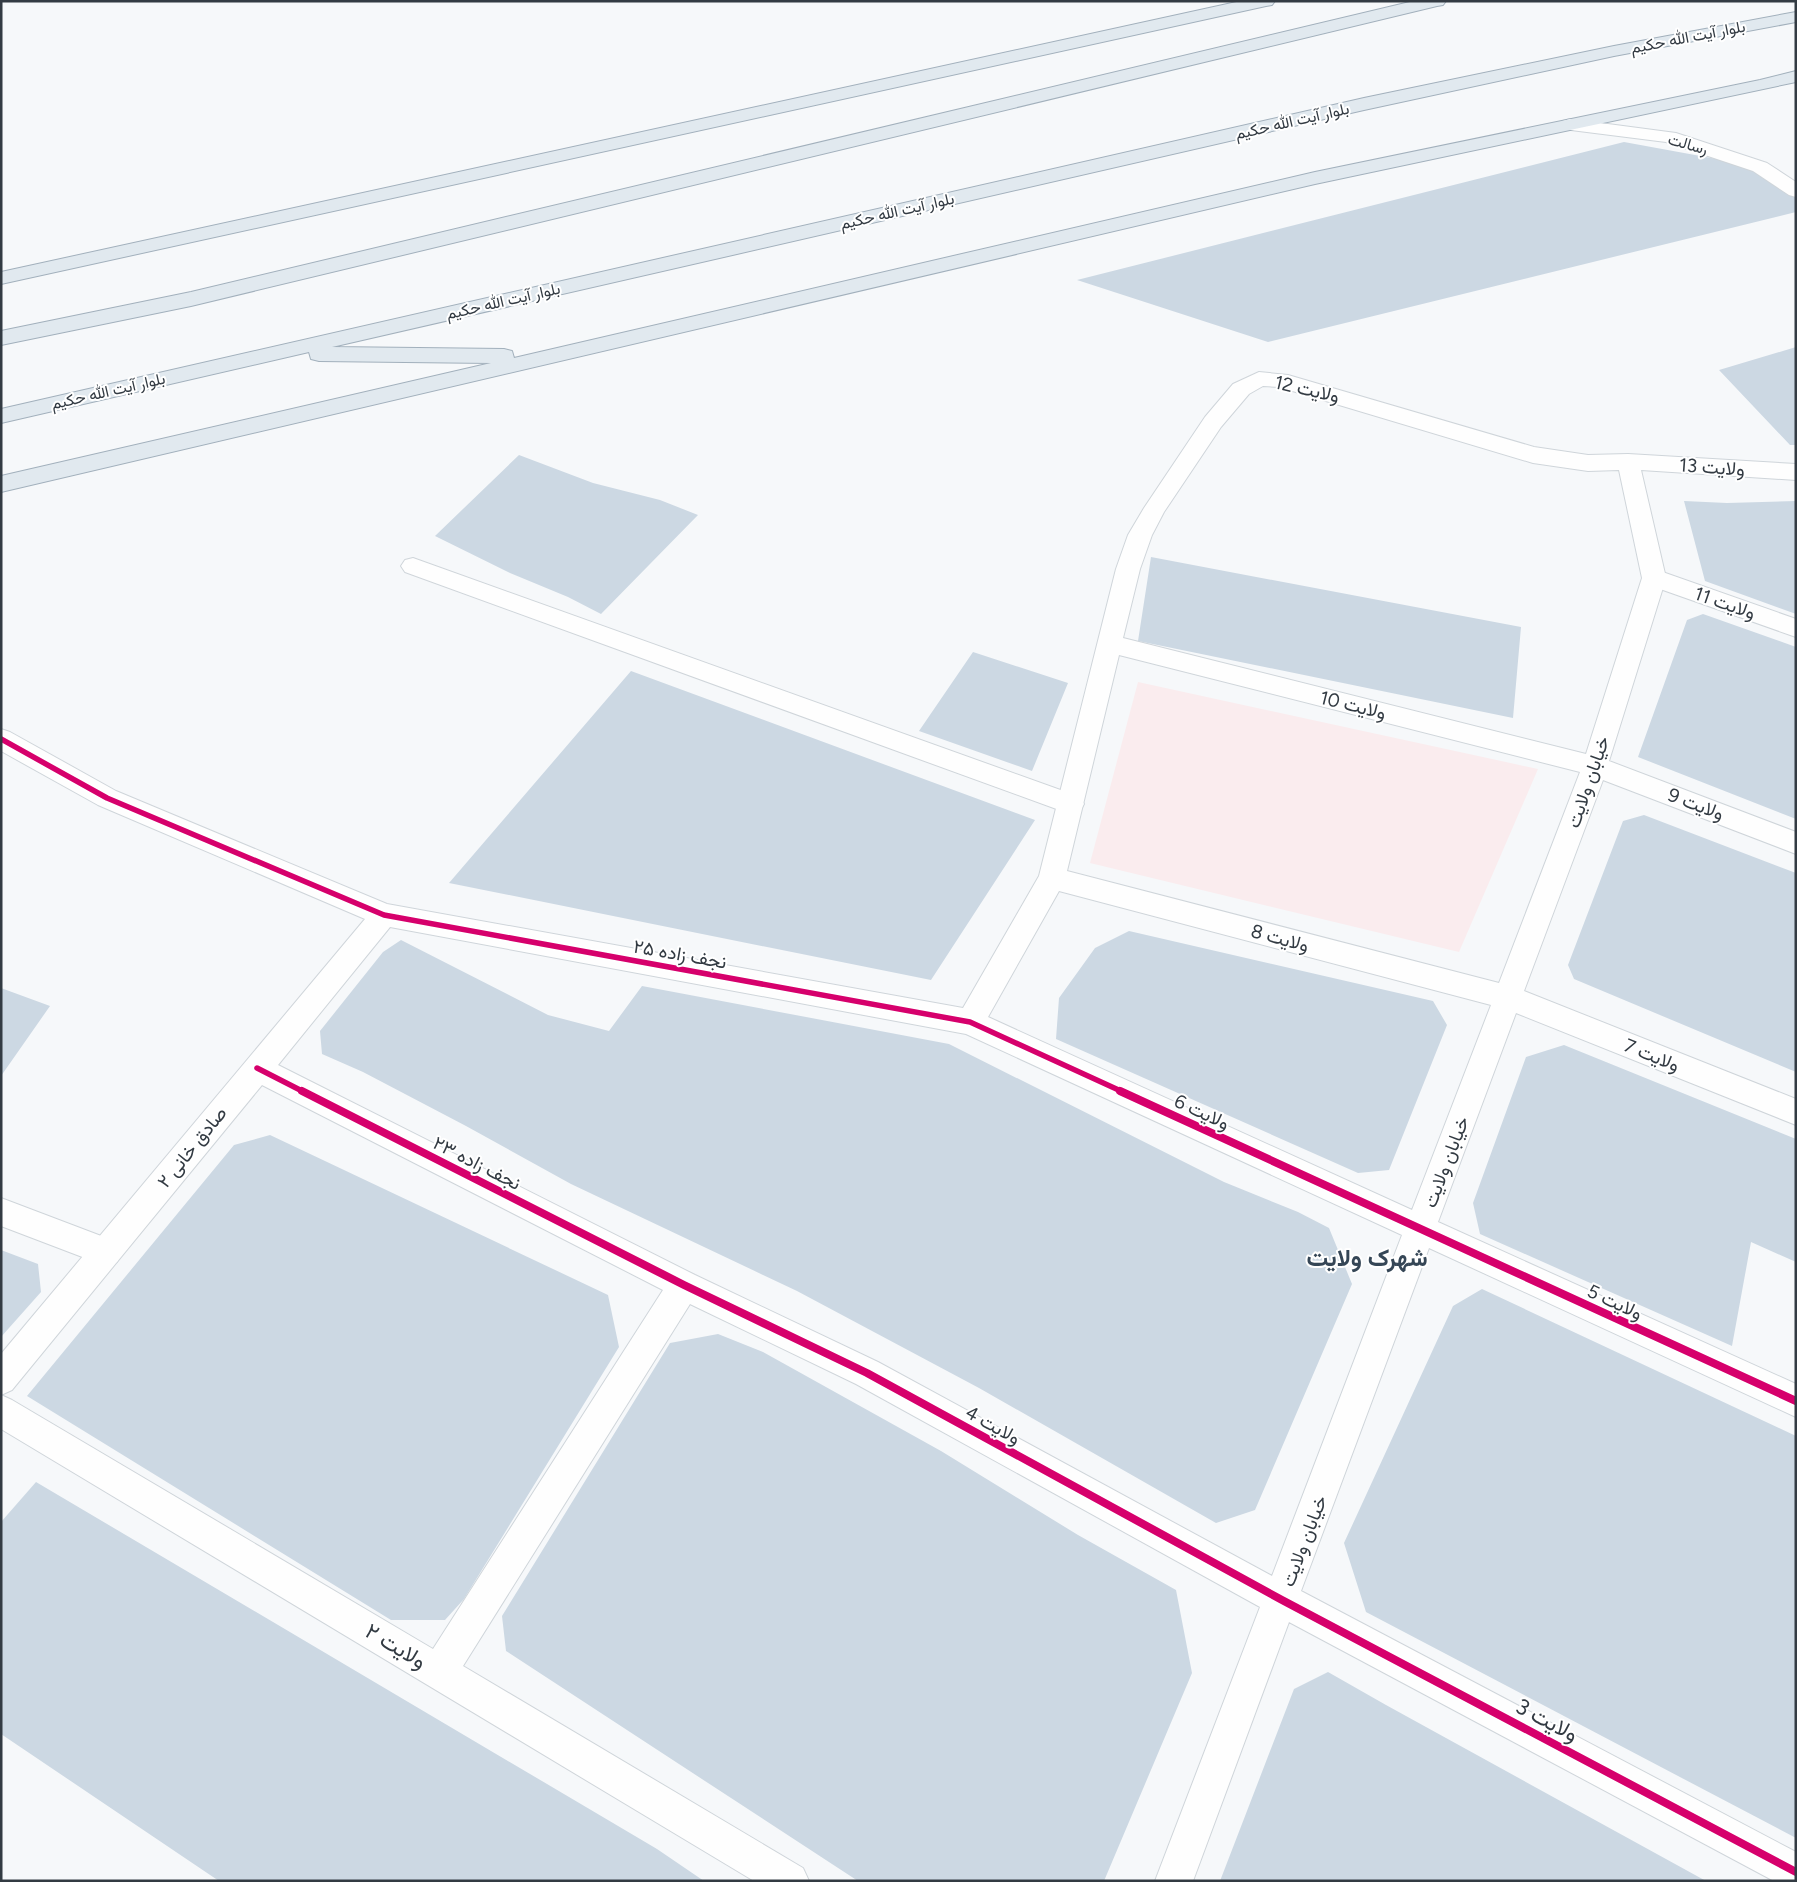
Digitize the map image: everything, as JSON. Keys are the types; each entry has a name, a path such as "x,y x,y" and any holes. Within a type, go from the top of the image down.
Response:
{"main road":[{"path":"1,278 1266,1"},
{"path":"1,338 210,294 1438,1"},
{"name":"بلوار آیت الله حکیم","path":"1,416 1364,104 1614,51 1796,17"},
{"path":"1,484 1315,178 1761,85 1796,76"},
{"path":"275,353 547,357"}],"street":[{"name":"رسالت","path":"1570,125 1669,137 1760,167 1796,191"},
{"name":"ولایت 12","path":"970,1022 1052,878 1128,569 1140,535 1155,508 1213,422 1241,389 1259,379 1280,380 1533,455 1588,463 1628,462"},
{"name":"ولایت 13","path":"1628,462 1796,472"},
{"path":"1628,462 1654,578"},
{"path":"414,566 1071,804"},
{"name":"ولایت 11","path":"1654,578 1796,628"},
{"name":"خیابان ولایت","path":"1174,1881 1282,1600 1595,766 1654,578"},
{"name":"ولایت 10","path":"1110,644 1595,766"},
{"name":"نجف زاده ۲۵","path":"1,739 107,798 384,915 970,1022"},
{"name":"ولایت 9","path":"1595,766 1796,843"},
{"name":"ولایت 8","path":"1052,878 1508,997"},
{"name":"صادق خانی ۲","path":"1,1379 384,915"},
{"name":"ولایت 7","path":"1508,997 1796,1112"},
{"name":"ولایت 6","path":"970,1022 1421,1230"},
{"name":"نجف زاده ۲۳","path":"257,1068 684,1285"},
{"path":"1,1212 106,1252"},
{"name":"ولایت 5","path":"1421,1230 1796,1401"},
{"path":"439,1672 684,1285"},
{"name":"ولایت 4","path":"684,1285 867,1373 1282,1600"},
{"name":"ولایت ۲","path":"1,1411 790,1881"},
{"name":"ولایت 3","path":"1282,1600 1796,1872"}],"shaded area":[{"path":"1138,682 1538,769 1459,952 1090,863"}],"building":[{"path":"1624,142 1755,166 1796,198 1796,212 1268,342 1077,280"},
{"path":"1796,347 1796,445 1790,445 1719,370"},
{"path":"519,455 593,483 660,500 698,515 601,614 568,597 510,573 435,536"},
{"path":"1684,501 1727,503 1796,501 1796,614 1705,581"},
{"path":"1151,557 1521,627 1513,718 1138,641"},
{"path":"1703,614 1796,647 1796,819 1638,757 1687,620"},
{"path":"973,652 1068,683 1032,771 919,731"},
{"path":"631,671 1035,820 931,980 449,883"},
{"path":"1644,815 1796,873 1796,1072 1574,979 1568,965 1623,821"},
{"path":"1129,931 1433,1001 1447,1025 1389,1170 1358,1173 1056,1039 1059,998 1095,948"},
{"path":"401,940 548,1015 609,1031 642,986 949,1044 1224,1182 1298,1212 1329,1228 1352,1284 1255,1510 1216,1523 979,1388 797,1291 571,1184 363,1072 322,1054 320,1031 383,952"},
{"path":"1,988 50,1006 1,1076"},
{"path":"1564,1045 1796,1139 1796,1262 1751,1242 1732,1346 1480,1234 1473,1203 1526,1057"},
{"path":"270,1135 608,1295 619,1347 464,1599 445,1620 391,1620 27,1396 234,1145"},
{"path":"1,1250 38,1264 41,1292 1,1337"},
{"path":"1482,1289 1796,1436 1796,1838 1366,1612 1344,1543 1453,1306"},
{"path":"718,1334 763,1352 941,1451 1078,1535 1176,1590 1192,1673 1104,1881 858,1881 506,1651 502,1616 670,1343"},
{"path":"36,1482 657,1849 704,1881 219,1881 1,1734 1,1522"},
{"path":"1328,1672 1706,1881 1220,1881 1294,1689"}],"cycle path":[{"path":"1,739 107,798 384,915 970,1022 1796,1401"},
{"path":"257,1068 684,1285 867,1373 1282,1600 1796,1872"}],"district":[{"name":"شهرک ولایت","path":"1367,1257"}]}
